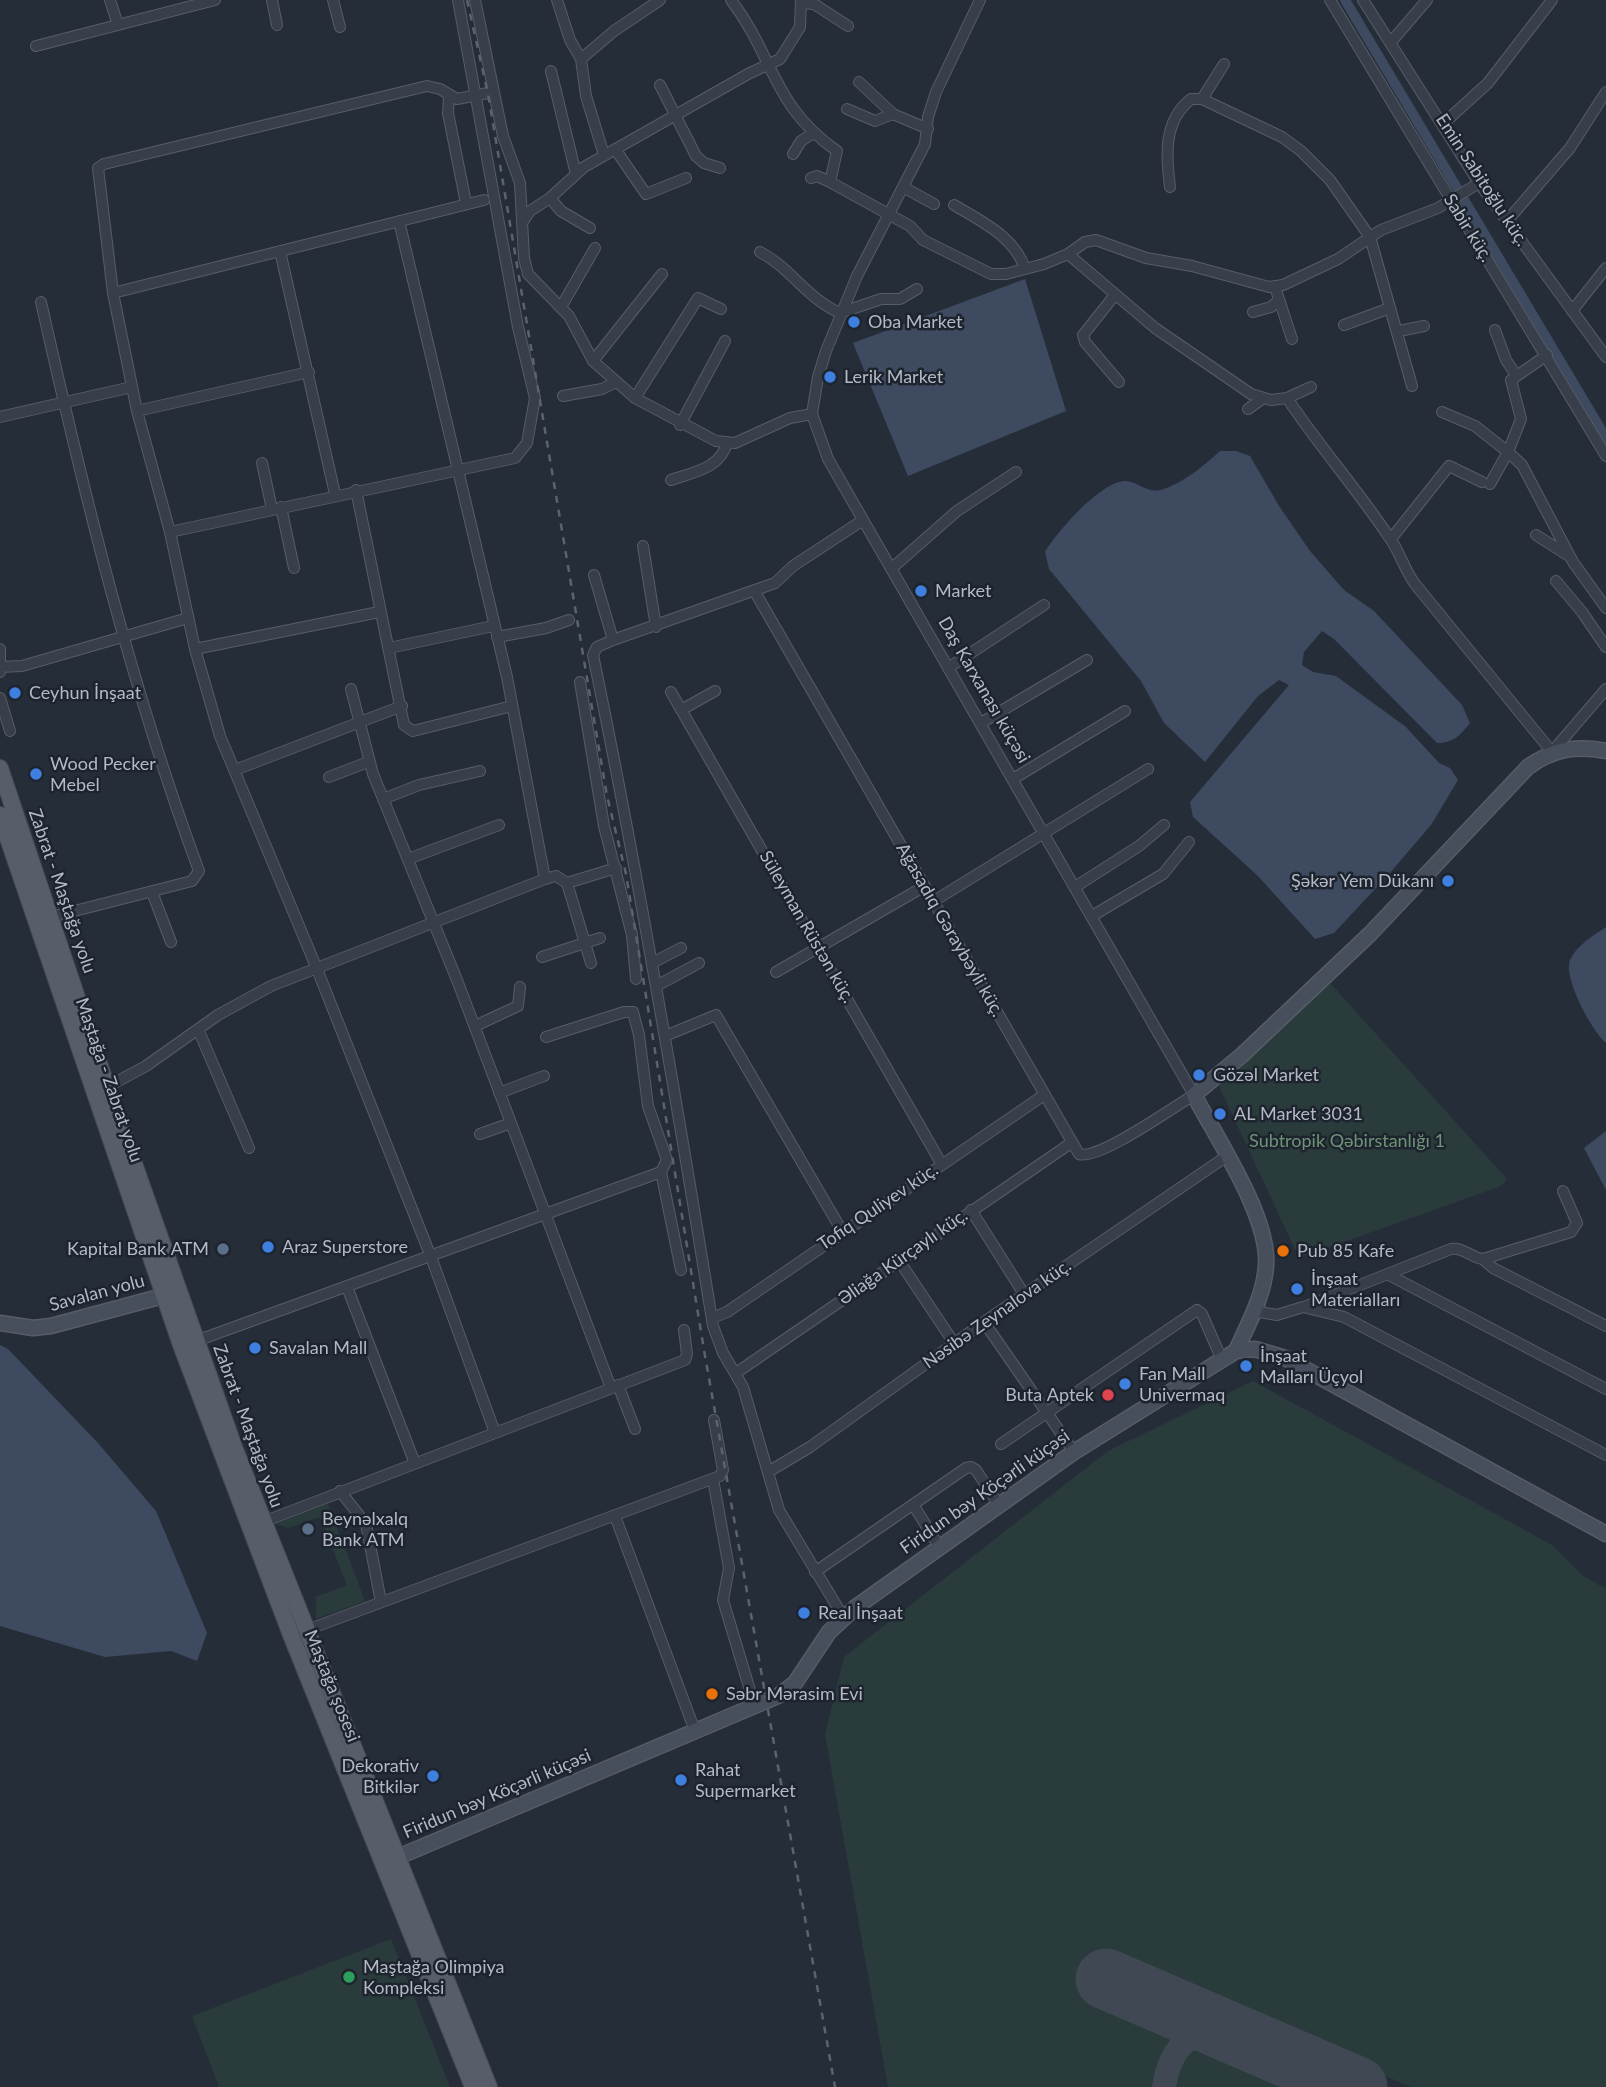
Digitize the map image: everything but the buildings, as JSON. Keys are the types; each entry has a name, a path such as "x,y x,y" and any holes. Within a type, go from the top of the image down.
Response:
{"main road":[{"name":"Zabrat - Maştağa yolu","path":"0,768 107,1087 171,1293 196,1341 263,1522 489,2087"},
{"name":"Maştağa - Zabrat yolu","path":"0,815 156,1277 171,1293"},
{"name":"Maştağa şosesi","path":"171,1293 249,1527 473,2087"},
{"path":"383,1864 398,1857"}],"street":[{"path":"110,0 118,24"},
{"path":"36,46 215,0"},
{"path":"272,0 277,25"},
{"path":"333,0 340,27"},
{"path":"170,532 515,458 522,453 527,443 535,398 518,327 458,0"},
{"path":"475,0 503,136 520,183 524,258 528,274 561,307 593,360 614,383 635,398 680,425 705,437 727,443 744,440 790,418 812,414"},
{"path":"557,0 570,40 581,59 586,96 604,155"},
{"path":"581,59 614,31 660,0"},
{"path":"731,0 749,25 785,101 812,134 837,152 830,182"},
{"name":"Daş Karxanası küçəsi","path":"980,0 936,92 928,117 925,144 840,313 818,377 812,414 828,459 1194,1095 1257,1215 1265,1241 1266,1268 1254,1311 1236,1352"},
{"name":"Sabir küç.","path":"1330,0 1606,456"},
{"name":"Emin Sabitoğlu küç.","path":"1363,0 1444,123 1476,185 1507,221 1606,356"},
{"path":"1391,42 1427,0"},
{"path":"1444,123 1488,83 1552,0"},
{"path":"524,220 537,205 550,198 576,174 604,155 780,60 796,35 802,18 801,1 814,4 848,26"},
{"path":"1202,99 1224,64"},
{"path":"551,71 576,174"},
{"path":"859,82 893,114 928,129"},
{"path":"660,85 696,156 704,163 720,168"},
{"path":"493,92 457,99 440,89 427,86 104,164 98,168 98,177 113,293 136,411 170,532 195,649 220,736 317,968 430,1257 494,1430"},
{"path":"1507,221 1570,148 1606,92"},
{"path":"449,96 448,113 466,204"},
{"path":"1170,187 1166,158 1170,129 1185,103 1191,99 1202,99 1271,132 1301,150 1330,180 1370,237 1399,331 1412,386"},
{"path":"847,110 876,121 893,114"},
{"path":"793,154 801,141 812,134"},
{"path":"615,149 646,194 686,178"},
{"path":"811,178 817,176 830,182 910,226 923,240 981,271 997,275 1025,269 1068,254 1085,242 1096,240 1146,258 1192,266 1258,285 1275,287 1338,259 1370,237 1476,185"},
{"path":"903,187 934,204"},
{"path":"550,198 561,211 590,228"},
{"path":"113,293 484,200"},
{"path":"954,205 979,219 1010,244 1025,269"},
{"path":"399,221 460,470 512,706 545,879"},
{"path":"561,307 595,248"},
{"path":"280,251 335,495"},
{"path":"760,252 779,263 812,298 840,313 881,299 900,299 917,289"},
{"path":"1068,254 1114,296 1155,328 1262,399"},
{"path":"1572,311 1606,268"},
{"path":"593,360 662,274"},
{"path":"1275,287 1292,339"},
{"path":"1114,296 1083,335 1084,342 1119,382"},
{"path":"635,398 698,298 721,309"},
{"path":"1253,312 1271,307 1279,300"},
{"path":"41,302 124,636 169,790 199,871 192,881 51,917"},
{"path":"1344,325 1390,308"},
{"path":"1399,331 1424,326"},
{"path":"1495,330 1506,360 1516,374"},
{"path":"680,425 725,341"},
{"path":"1391,539 1449,466 1486,483 1508,452 1521,419 1510,385 1516,374 1547,355"},
{"path":"136,411 309,372"},
{"path":"563,396 602,389 614,383"},
{"path":"0,417 132,387"},
{"path":"1248,409 1262,399 1287,398 1311,387"},
{"path":"1287,398 1334,466 1391,539 1404,569 1415,584 1552,752"},
{"path":"1442,412 1475,426 1522,465 1569,556 1606,608"},
{"path":"671,480 717,463 724,456 727,443"},
{"path":"262,463 294,568"},
{"path":"891,569 957,512 1016,472"},
{"path":"356,491 404,725 413,730 512,706"},
{"path":"844,1618 783,1519 736,1373 718,1342 658,985 593,655 597,647 613,640 755,592 781,580 793,566 863,520"},
{"path":"1536,535 1569,556"},
{"path":"643,546 656,627"},
{"path":"594,575 613,640"},
{"path":"1556,581 1606,647"},
{"name":"Ağasadıq Gəraybəyli küç.","path":"755,592 1071,1143"},
{"path":"948,668 1044,605"},
{"path":"195,649 379,612"},
{"path":"0,649 0,669 22,666 188,618"},
{"path":"497,637 546,628 569,620"},
{"path":"388,648 493,626"},
{"path":"981,723 1087,660"},
{"path":"580,682 600,803 632,935 636,979"},
{"path":"351,689 368,762 435,923 615,1387 635,1429"},
{"path":"1071,1143 1079,1154 1092,1155 1194,1095 1242,1055 1370,934 1517,778 1552,752 1606,689"},
{"path":"681,710 715,691"},
{"name":"Süleyman Rüstən küç.","path":"671,692 942,1163"},
{"path":"0,698 10,731"},
{"path":"235,770 402,706"},
{"path":"1013,779 1125,711"},
{"path":"1552,752 1578,748 1606,751"},
{"path":"329,777 368,762"},
{"path":"934,901 1148,769"},
{"path":"383,799 419,785 480,771"},
{"path":"1075,887 1139,846 1164,824"},
{"path":"408,859 499,825"},
{"path":"1092,916 1163,874 1189,842"},
{"path":"566,883 616,868"},
{"path":"107,1087 146,1066 246,999 317,968 556,876 566,883 591,963"},
{"path":"776,972 925,886"},
{"path":"152,892 172,942"},
{"path":"542,957 584,941 600,938"},
{"path":"652,963 681,948"},
{"path":"658,985 699,964"},
{"path":"475,1026 518,1006 520,987"},
{"path":"546,1037 624,1012 633,1012 639,1035 648,1106 667,1160 662,1172 681,1270"},
{"path":"665,1036 716,1014 842,1231"},
{"path":"198,1029 248,1148"},
{"path":"499,1093 544,1076"},
{"name":"Tofiq Quliyev küç.","path":"712,1318 727,1312 1044,1095"},
{"path":"480,1134 511,1123"},
{"name":"Əliağa Kürçaylı küç.","path":"736,1373 898,1259 1071,1143"},
{"name":"Nəsibə Zeynalova küç.","path":"768,1472 810,1447 1024,1294 1227,1156"},
{"path":"196,1341 662,1172"},
{"path":"1483,1259 1571,1232 1577,1223 1563,1191"},
{"path":"971,1210 1024,1294"},
{"path":"1254,1311 1277,1315 1303,1307 1457,1248 1483,1259 1493,1268 1606,1326"},
{"path":"898,1259 954,1343"},
{"path":"1389,1275 1606,1389"},
{"path":"347,1287 414,1461"},
{"name":"Savalan yolu","path":"0,1323 33,1328 51,1326 171,1293"},
{"path":"1303,1307 1344,1317 1606,1455"},
{"path":"1001,1444 1197,1310 1202,1314 1222,1360"},
{"path":"984,1322 1074,1452"},
{"path":"263,1522 494,1430 685,1360 687,1354 684,1330"},
{"path":"1236,1352 1255,1349 1285,1358 1606,1534"},
{"name":"Firidun bəy Köçərli küçəsi","path":"398,1857 755,1707 788,1690 830,1632 844,1618 1074,1452 1236,1352"},
{"path":"307,1630 713,1479 723,1470 714,1420"},
{"path":"815,1572 971,1467 999,1505"},
{"path":"713,1479 729,1569 723,1600 755,1707"},
{"path":"340,1491 366,1524 381,1602"},
{"path":"914,1506 940,1548"},
{"path":"615,1516 695,1731"}],"green space":[{"name":"Subtropik Qəbirstanlığı 1","path":"1330,983 1507,1179 1501,1186 1299,1258 1219,1086"},
{"path":"1253,1381 1552,1545 1583,1576 1606,1589 1606,2087 1411,2087 1113,1959 1097,1998 1173,2030 1153,2087 888,2087 825,1734 844,1657 1108,1451"},
{"path":"328,1504 365,1601 316,1619 316,1597 347,1585 320,1517 288,1528 276,1524"},
{"name":"Maştağa Olimpiya Kompleksi","path":"391,1939 450,2087 219,2087 192,2016"},
{"path":"1204,2046 1304,2087 1174,2087 1183,2062 1192,2052"}],"water":[{"path":"1025,279 1066,411 908,476 853,343"},
{"path":"1220,451 1236,451 1250,456 1279,506 1310,551 1344,590 1374,611 1462,705 1470,723 1456,738 1437,743 1334,639 1322,631 1304,652 1302,665 1313,672 1336,676 1406,727 1439,763 1450,768 1458,780 1431,825 1389,874 1334,933 1315,939 1257,875 1193,817 1190,802 1289,685 1279,680 1258,696 1205,762 1164,723 1141,681 1049,569 1045,552 1080,509 1104,490 1125,481 1156,491 1170,487 1200,468"},
{"path":"1606,927 1606,1043 1593,1028 1580,1004 1569,968 1576,950"},
{"path":"1606,1131 1606,1190 1584,1148"},
{"path":"0,1345 8,1349 98,1443 156,1511 207,1633 197,1661 171,1651 105,1657 0,1626"}],"waterway":[{"path":"1345,0 1606,438"}],"taxiway":[{"path":"1164,2087 1174,2054 1192,2038 1204,2034 1218,2034 1250,2041"}],"runway":[{"path":"1106,1979 1357,2087"}],"railway":[{"path":"467,0 488,94 607,796 626,874 704,1350 835,2087"}],"place":[{"name":"Oba Market","path":"854,322"},
{"name":"Lerik Market","path":"830,377"},
{"name":"Market","path":"921,591"},
{"name":"Ceyhun İnşaat","path":"15,693"},
{"name":"Wood Pecker Mebel","path":"36,774"},
{"name":"Şəkər Yem Dükanı","path":"1448,881"},
{"name":"Gözəl Market","path":"1199,1075"},
{"name":"AL Market 3031","path":"1220,1114"},
{"name":"Araz Superstore","path":"268,1247"},
{"name":"Kapital Bank ATM","path":"223,1249"},
{"name":"Pub 85 Kafe","path":"1283,1251"},
{"name":"İnşaat Materialları","path":"1297,1289"},
{"name":"Savalan Mall","path":"255,1348"},
{"name":"İnşaat Malları Üçyol","path":"1246,1366"},
{"name":"Fan Mall Univermaq","path":"1125,1384"},
{"name":"Buta Aptek","path":"1108,1395"},
{"name":"Beynəlxalq Bank ATM","path":"308,1529"},
{"name":"Real İnşaat","path":"804,1613"},
{"name":"Səbr Mərasim Evi","path":"712,1694"},
{"name":"Dekorativ Bitkilər","path":"433,1776"},
{"name":"Rahat Supermarket","path":"681,1780"},
{"name":"Maştağa Olimpiya Kompleksi","path":"349,1977"}]}
